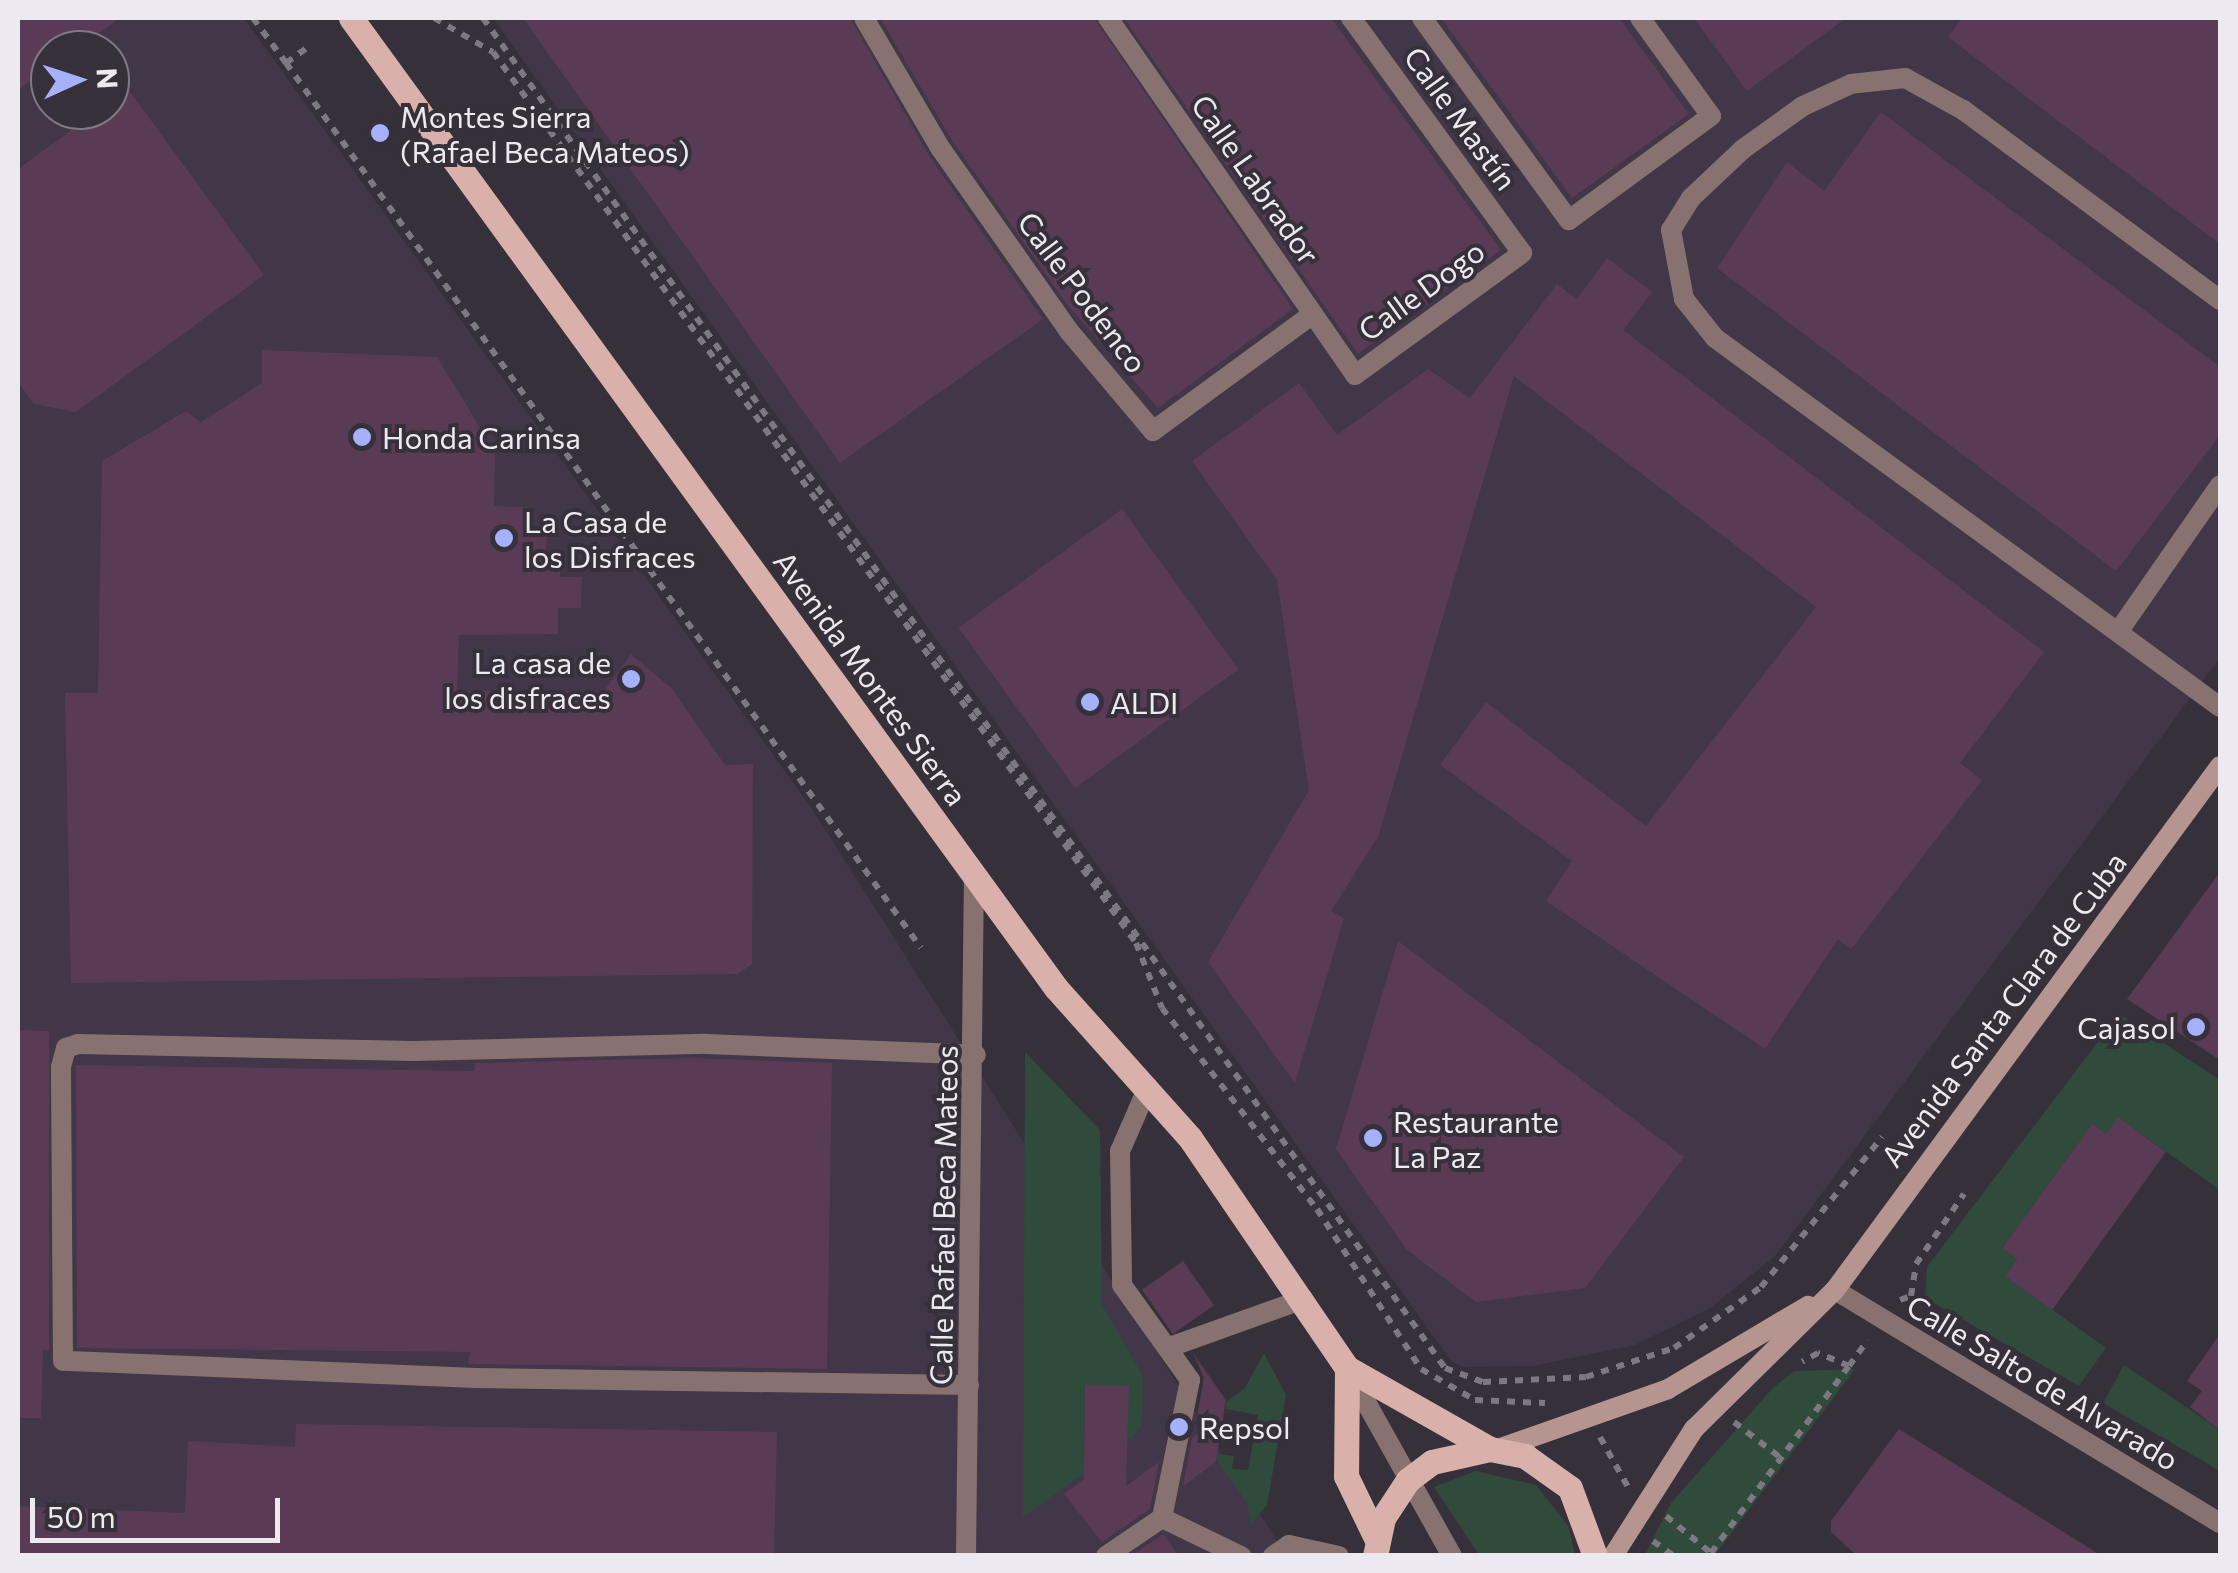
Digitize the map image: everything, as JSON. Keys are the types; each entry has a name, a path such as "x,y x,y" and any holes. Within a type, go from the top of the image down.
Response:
{"main road":[{"name":"Avenida Montes Sierra","path":"351,18 1056,988 1148,1087 1304,1299 1347,1368 1494,1449 1550,1469 1570,1488 1596,1556"},
{"path":"1347,1368 1346,1476 1376,1548"},
{"path":"1376,1548 1408,1480 1432,1462 1494,1449"}],"street":[{"name":"Calle Podenco","path":"864,18 941,149 1068,330 1153,431 1313,314"},
{"name":"Calle Labrador","path":"1108,18 1355,374"},
{"name":"Calle Mastín","path":"1351,18 1522,253"},
{"name":"Calle Mastín","path":"1422,18 1569,220 1712,116 1640,18"},
{"path":"2220,300 1963,110 1905,78 1851,84 1803,106 1743,149 1691,198 1671,230 1684,299 1715,338 2220,707"},
{"name":"Calle Dogo","path":"1355,374 1522,253"},
{"path":"2118,632 2220,485"},
{"name":"Avenida Santa Clara de Cuba","path":"1612,1556 1694,1430 1835,1290 2220,766"},
{"name":"Calle Rafael Beca Mateos","path":"966,1556 976,1055 974,876"},
{"path":"969,1384 476,1378 63,1361 61,1067 66,1048 78,1044 413,1051 706,1044 976,1055"},
{"path":"1106,1556 1162,1518 1190,1380 1122,1285 1120,1151 1148,1087"},
{"name":"Avenida Santa Clara de Cuba","path":"1494,1449 1668,1389 1835,1290"},
{"name":"Calle Salto de Alvarado","path":"1835,1290 2220,1524"},
{"path":"1167,1348 1304,1299"},
{"name":"Avenida Montes Sierra","path":"1347,1368 1452,1556"},
{"path":"1162,1518 1242,1556"},
{"path":"1281,1550 1339,1556"}],"path":[{"path":"253,18 921,948"},
{"path":"434,18 493,52 1136,943 1162,1008 1318,1209 1421,1369 1475,1400 1558,1402 1567,1423"},
{"path":"484,18 1445,1368 1483,1382 1586,1376 1674,1348 1760,1287 1882,1137"},
{"path":"286,64 310,46"},
{"path":"1661,1512 1710,1553 1882,1321 1910,1296 1916,1264 1964,1194"},
{"path":"1792,1368 1818,1353 1849,1366"},
{"path":"1720,1435 1744,1409"},
{"path":"1732,1421 1781,1458"},
{"path":"1598,1432 1630,1489"},
{"path":"1643,1546 1669,1500"},
{"path":"1631,1524 1674,1556"}],"shaded area":[{"path":"18,18 244,18 812,809 1286,1555 18,1555"},
{"path":"493,18 2220,18 2220,658 1775,1256 1710,1308 1635,1345 1533,1366 1464,1367 1451,1361"}],"green space":[{"path":"2119,1014 2220,1080 2220,1190 2119,1118 2106,1134 2092,1124 2002,1248 2017,1259 2005,1276 2106,1348 2079,1386 1925,1298 1927,1267"},
{"path":"1025,1052 1100,1130 1102,1305 1143,1376 1142,1424 1130,1441 1085,1385 1084,1443 1127,1443 1023,1517"},
{"path":"1264,1353 1286,1395 1267,1505 1251,1524 1247,1503 1217,1461 1218,1454 1234,1456 1232,1469 1248,1470 1258,1415 1226,1409 1226,1402 1245,1388"},
{"path":"2124,1365 2220,1430 2220,1471 2103,1403"},
{"path":"1855,1369 1715,1555 1645,1555 1671,1503 1772,1389 1794,1371"},
{"path":"1476,1471 1536,1485 1569,1527 1575,1555 1479,1555 1434,1487"}],"building":[{"path":"18,18 120,18 103,30 30,30 30,81 18,90"},
{"path":"523,18 850,18 930,157 1043,319 840,463"},
{"path":"880,18 1094,18 1293,309 1158,408 1066,303 953,142"},
{"path":"1124,18 1331,18 1501,250 1358,354"},
{"path":"1441,18 1619,18 1689,114 1572,198"},
{"path":"1694,18 1846,18 1747,91"},
{"path":"1962,18 2220,18 2220,244 1948,37"},
{"path":"130,92 264,275 76,412 34,404 18,382 18,169 72,130 130,130"},
{"path":"1881,112 2220,367 2220,435 2116,571 1717,268 1787,162 1824,191"},
{"path":"1607,258 1652,292 1623,330 2044,652 1960,763 1982,780 1851,949 1838,939 1765,1049 1546,901 1572,861 1440,765 1486,702 1646,826 1816,607 1514,376 1378,837 1331,911 1344,918 1295,1083 1208,962 1309,790 1277,580 1192,461 1299,383 1337,435 1428,369 1470,398 1557,284 1577,299"},
{"path":"262,350 437,357 495,452 494,506 528,507 528,527 547,528 546,553 561,553 560,577 582,577 581,608 558,608 558,634 459,635 457,691 604,691 631,654 673,690 725,765 753,764 752,964 738,974 71,983 65,693 98,693 102,461 186,411 201,422 262,383"},
{"path":"1122,509 1238,669 1075,788 959,628"},
{"path":"2220,872 2220,1060 2127,999"},
{"path":"1398,941 1684,1157 1585,1288 1476,1302 1407,1250 1336,1149"},
{"path":"18,1030 49,1031 49,1350 43,1350 41,1418 18,1418"},
{"path":"691,1058 832,1063 827,1369 468,1364 470,1352 77,1348 76,1065 474,1071 475,1063"},
{"path":"2118,1117 2166,1152 2052,1310 2005,1276 2017,1259 2002,1248 2092,1124 2106,1134"},
{"path":"1183,1261 1214,1305 1173,1334 1142,1290"},
{"path":"2220,1334 2220,1430 2190,1407 2202,1391 2187,1381"},
{"path":"1193,1353 1226,1400 1216,1462 1183,1486 1192,1438 1206,1429 1197,1416 1204,1378"},
{"path":"1085,1385 1129,1386 1126,1486 1159,1462 1150,1509 1102,1542 1064,1494 1084,1479"},
{"path":"296,1424 777,1432 774,1556 18,1556 18,1506 185,1513 188,1441 295,1447"},
{"path":"1899,1429 2102,1556 1857,1556 1831,1532 1831,1521"},
{"path":"1163,1534 1179,1556 1131,1556"}],"place":[{"name":"Montes Sierra (Rafael Beca Mateos)","path":"380,133"},
{"name":"Honda Carinsa","path":"362,437"},
{"name":"La Casa de los Disfraces","path":"504,538"},
{"name":"La casa de los disfraces","path":"631,679"},
{"name":"ALDI","path":"1090,702"},
{"name":"Cajasol","path":"2196,1027"},
{"name":"Restaurante La Paz","path":"1373,1138"},
{"name":"Repsol","path":"1179,1427"}]}
